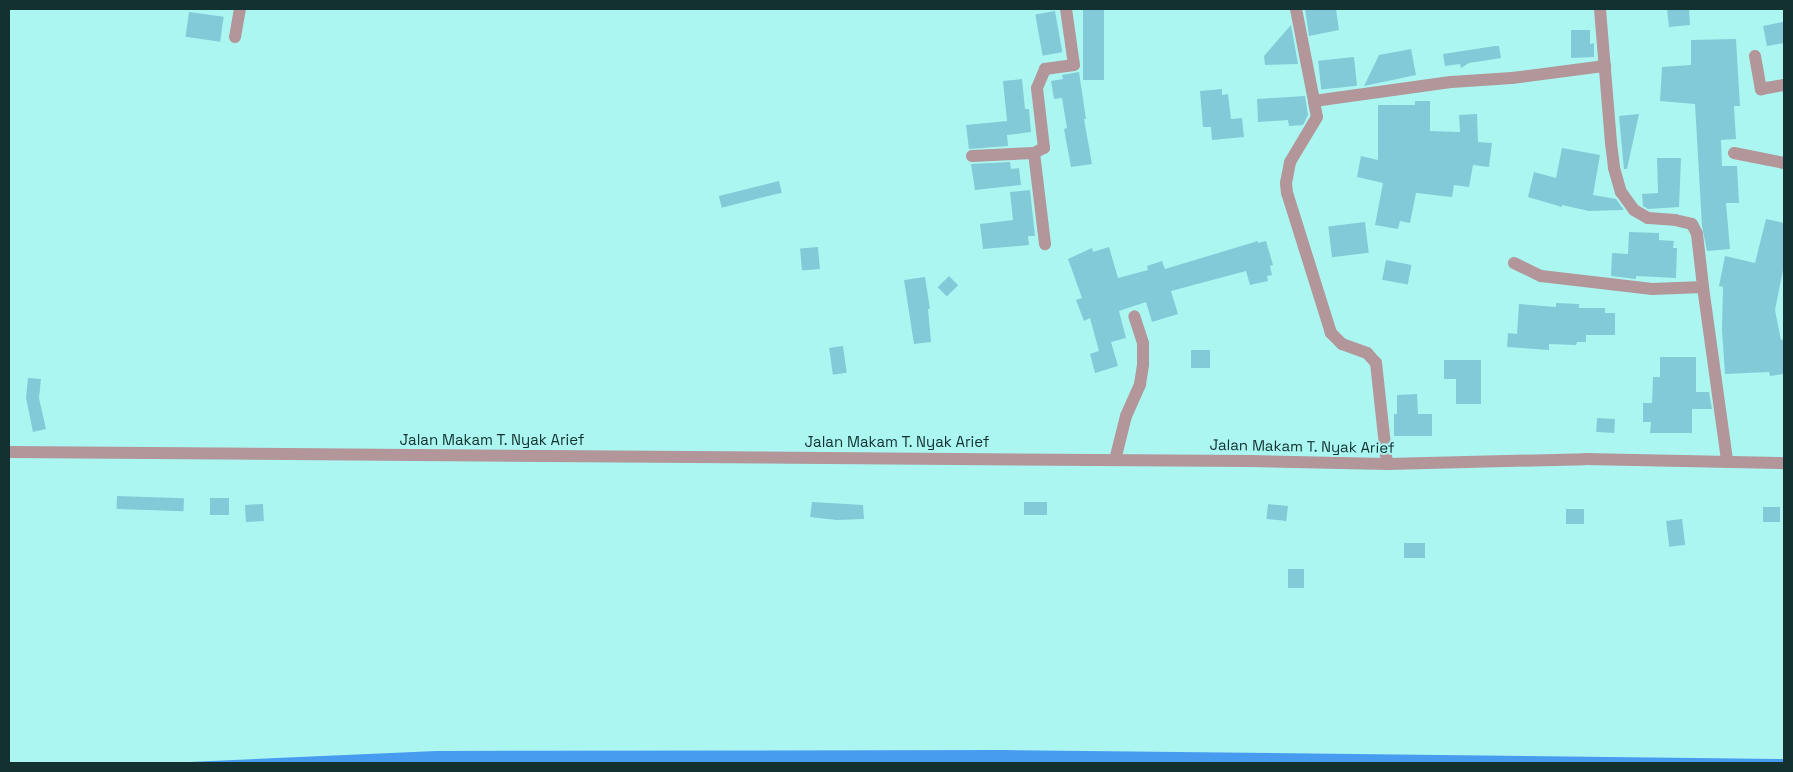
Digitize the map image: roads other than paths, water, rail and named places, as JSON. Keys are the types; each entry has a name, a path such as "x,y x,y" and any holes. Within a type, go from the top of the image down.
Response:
{"street":[{"path":"235,37 240,9"},
{"path":"972,156 1034,153 1044,148 1037,88 1045,69 1074,65 1066,9"},
{"path":"1296,9 1317,117 1290,162 1286,183 1287,193 1331,333 1342,344 1367,353 1376,363 1387,464"},
{"path":"1600,9 1614,168 1621,192 1634,210 1648,218 1675,220 1692,224 1697,234 1727,461"},
{"path":"1756,56 1761,89 1784,85"},
{"path":"1314,101 1451,82 1512,78 1605,66"},
{"path":"1034,153 1045,244"},
{"path":"1734,153 1784,163"},
{"path":"1514,263 1541,276 1652,290 1703,287"},
{"path":"1115,460 1126,416 1140,384 1143,364 1142,343 1134,316"},
{"name":"Jalan Makam T. Nyak Arief","path":"9,452 1115,460 1387,464 1585,459 1784,463"}],"water":[{"path":"1005,750 1784,759 1784,763 167,763 436,751"}]}
